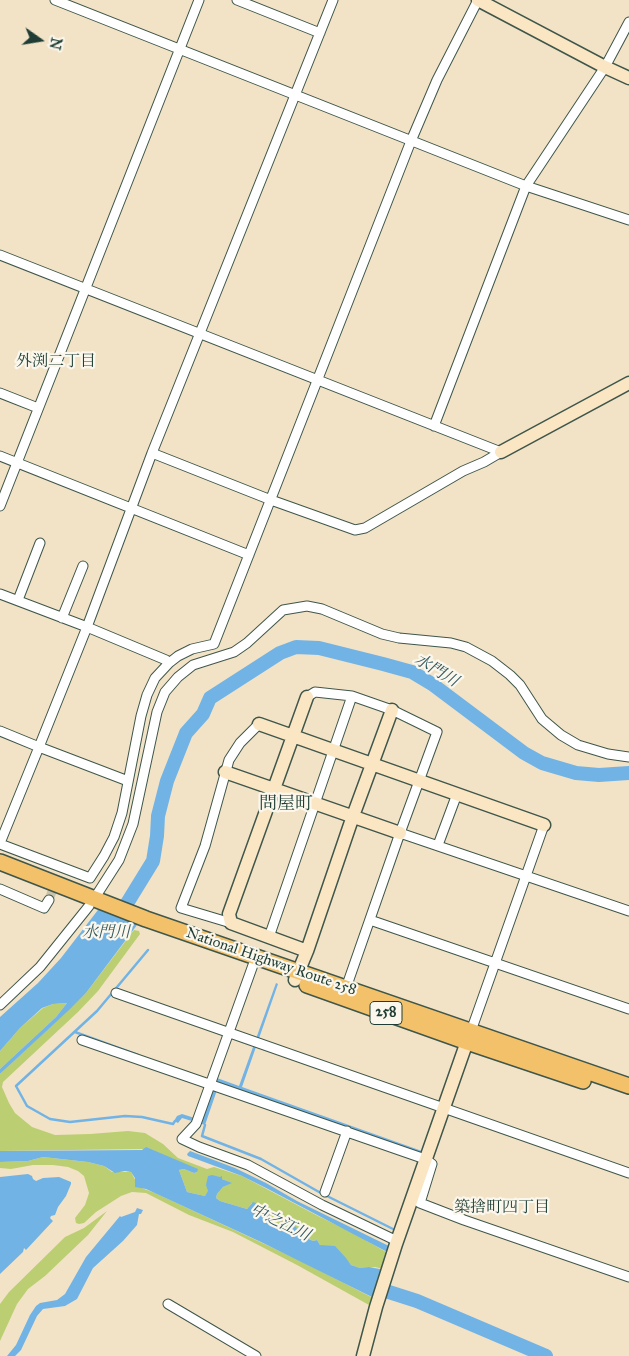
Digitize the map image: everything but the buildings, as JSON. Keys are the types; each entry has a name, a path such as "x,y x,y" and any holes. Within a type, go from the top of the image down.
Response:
{"highway":[{"name":"National Highway Route 258","path":"0,862 94,903"},
{"name":"National Highway Route 258","path":"0,872 94,903 469,1036 629,1086"},
{"name":"National Highway Route 258","path":"145,922 253,965 346,988 629,1096"}],"street":[{"path":"55,0 526,186 629,220"},
{"path":"0,506 199,0"},
{"path":"237,0 320,33"},
{"path":"333,0 130,508 87,627 0,843 90,878 114,837 122,813 141,716 147,695 155,678 178,656 192,649 214,644 437,80 478,0 629,78"},
{"path":"434,426 526,186 605,67 629,22"},
{"path":"0,255 501,452"},
{"path":"152,453 271,500 355,530 365,528 463,471 484,462 629,383"},
{"path":"0,393 38,408"},
{"path":"0,456 249,555"},
{"path":"18,600 40,543"},
{"path":"62,618 83,566"},
{"path":"0,594 87,627 166,660 169,663"},
{"path":"0,1005 40,967 94,903 120,860 133,824 157,712 165,692 178,677 193,665 234,652 247,643 283,610 307,606 322,609 382,634 398,638 451,643 466,647 492,661 510,675 520,685 542,718 561,734 578,745 608,754 629,757"},
{"path":"231,923 230,914 307,697 315,692 352,696 392,710 437,732 346,988"},
{"path":"269,937 352,696"},
{"path":"297,976 392,710"},
{"path":"307,951 231,923 181,908 205,846 229,760 240,742 259,724 544,825 425,1159 376,1307 363,1356"},
{"path":"0,731 128,781"},
{"path":"225,772 629,912"},
{"path":"438,845 456,794"},
{"path":"58,877 61,866"},
{"path":"0,889 44,908 49,900"},
{"path":"370,920 629,1009"},
{"path":"253,965 228,1033 215,1086 197,1120 182,1139 248,1165 322,1205 397,1242"},
{"path":"116,993 629,1173"},
{"path":"82,1040 425,1159 432,1164 420,1203 464,1220 628,1274"},
{"path":"325,1192 346,1131"},
{"path":"168,1304 256,1356"}],"green space":[{"path":"134,930 139,931 140,934 98,991 3,1082 2,1087 15,1113 32,1127 55,1135 128,1131 145,1133 163,1144 178,1158 207,1169 214,1167 242,1176 388,1253 383,1269 375,1267 360,1268 351,1265 342,1255 320,1245 317,1240 313,1241 291,1228 284,1226 278,1228 271,1220 268,1209 263,1209 259,1204 252,1203 247,1209 220,1201 216,1198 217,1194 223,1187 231,1183 220,1178 205,1196 187,1192 179,1170 184,1169 194,1173 197,1172 144,1149 0,1151 0,1074 86,993"},
{"path":"67,1003 56,1017 0,1069 0,1051 20,1028 43,1008 53,1004"},
{"path":"43,1157 88,1162 104,1166 112,1172 131,1172 139,1187 301,1261 373,1298 371,1304 369,1305 233,1232 189,1215 146,1193 132,1192 121,1196 96,1212 84,1223 76,1223 75,1218 85,1205 89,1193 84,1176 78,1171 68,1167 53,1165 33,1165 11,1169 0,1168 0,1162 28,1161"},
{"path":"107,1211 88,1235 45,1276 28,1289 17,1304 0,1341 0,1304 9,1292 65,1237 84,1228"}],"water":[{"name":"水門川","path":"101,906 140,921 86,993 0,1074 0,1069 56,1017 67,1003 53,1004 42,1008 20,1028 0,1051 0,1017 38,983 61,958"},
{"path":"276,983 278,984 242,1087 422,1151 419,1153 221,1083 205,1125 182,1118 178,1123 174,1121 177,1116 182,1114 201,1120 217,1078 239,1086"},
{"path":"146,1147 198,1169 194,1173 184,1169 179,1170 187,1192 205,1196 208,1191 206,1185 208,1176 222,1176 222,1179 232,1183 223,1187 217,1194 216,1198 220,1201 247,1209 253,1202 259,1204 263,1209 265,1207 268,1208 271,1220 278,1227 291,1228 294,1226 298,1231 309,1234 309,1239 317,1240 320,1245 335,1246 351,1265 360,1268 369,1267 385,1270 376,1299 261,1242 146,1189 135,1187 135,1178 131,1172 115,1173 104,1166 88,1162 43,1157 28,1161 0,1162 0,1151 142,1150"},
{"path":"190,1151 235,1168 393,1248 391,1254 242,1176 188,1156 187,1154"},
{"path":"28,1174 36,1181 43,1178 59,1177 71,1182 71,1184 55,1215 50,1218 53,1221 0,1274 0,1177"},
{"path":"137,1208 143,1210 139,1214 137,1225 123,1241 93,1268 77,1299 65,1306 43,1309 37,1316 21,1350 15,1356 7,1356 16,1345 36,1306 40,1303 57,1300 65,1294 86,1257 120,1216 135,1212"}],"waterway":[{"name":"水門川","path":"118,918 153,861 158,816 167,781 186,733 203,714 210,698 280,653 296,647 319,648 412,672 432,684 524,753 542,763 576,773 599,775 629,773"},
{"path":"148,950 97,1011 16,1086 27,1106 50,1119 70,1122 125,1116 142,1117 173,1124 175,1121"},
{"path":"75,1032 138,1055"},
{"path":"205,1125 202,1136 261,1159 319,1192 393,1229"},
{"name":"中之江川","path":"370,1286 417,1301 546,1356"}],"tunnel":[{"path":"49,900 56,880"}],"district":[{"name":"外渕二丁目","path":"56,362"},
{"name":"問屋町","path":"286,805"},
{"name":"築捨町四丁目","path":"502,1208"}]}
